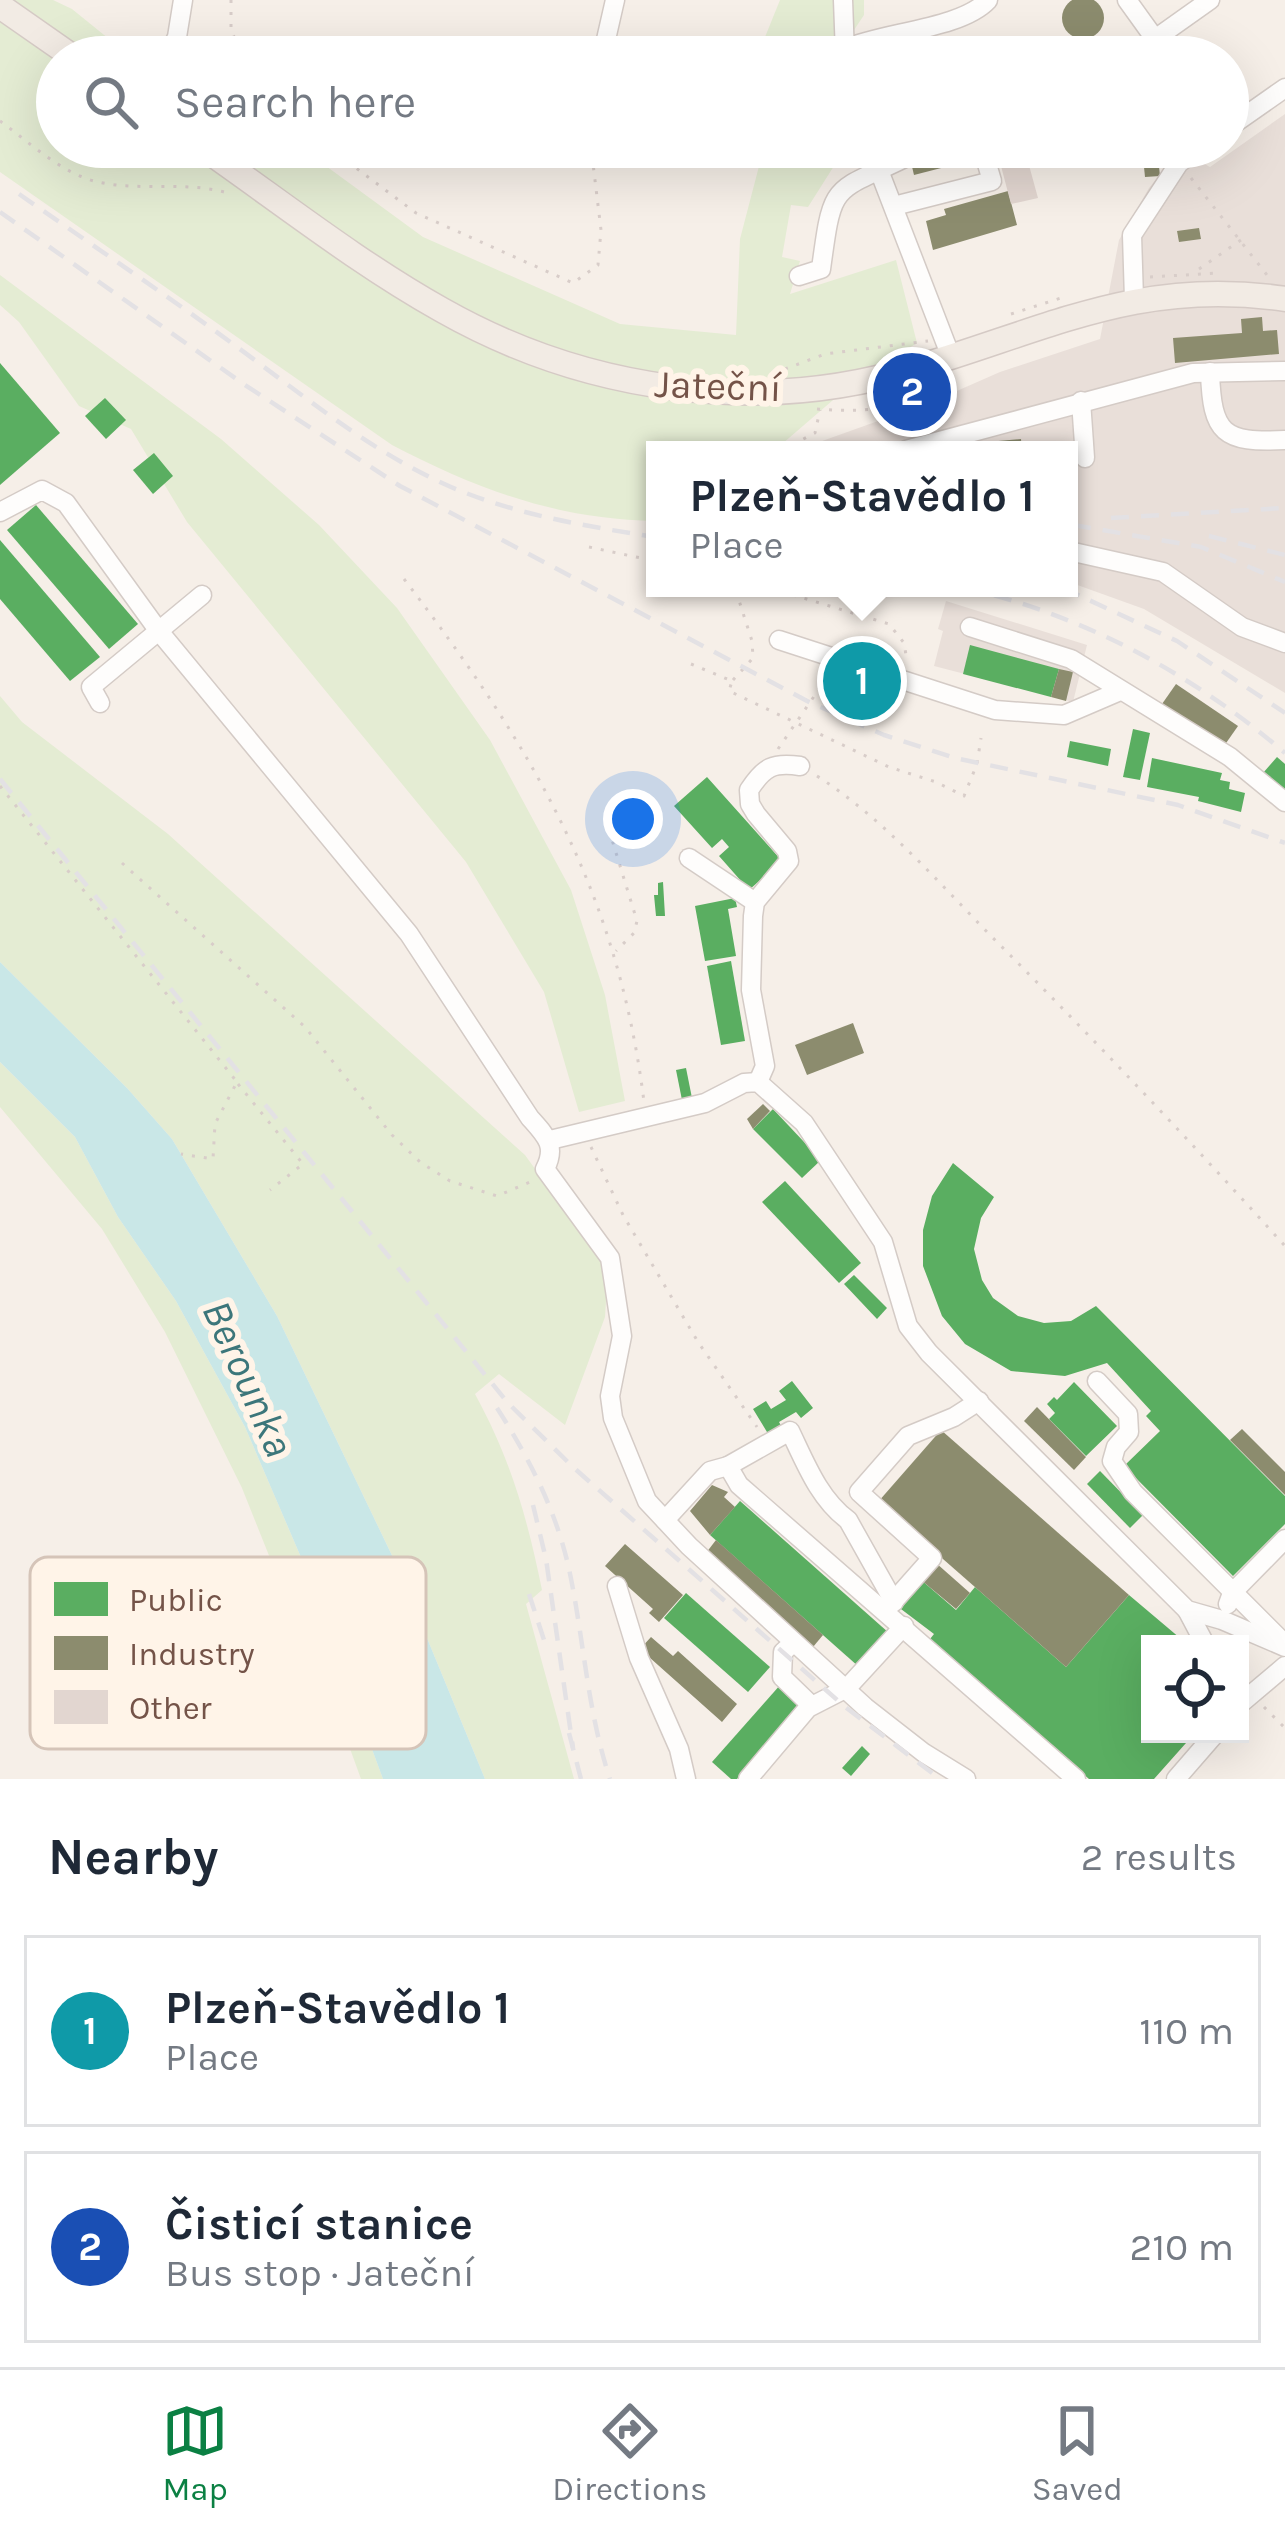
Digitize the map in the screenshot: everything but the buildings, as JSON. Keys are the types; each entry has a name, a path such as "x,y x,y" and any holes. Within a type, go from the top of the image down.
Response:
{"main road":[{"path":"0,3 43,36"},
{"name":"Jateční","path":"233,168 440,309 518,347 597,374 674,388 757,391 854,382 951,357 1133,289 1242,292 1285,299"}],"lane":[{"path":"177,36 183,0"},
{"path":"607,36 615,0"},
{"path":"843,0 844,36"},
{"path":"876,36 972,14 988,0"},
{"path":"1127,0 1153,36"},
{"path":"1159,36 1210,0"},
{"path":"1249,113 1285,88"},
{"path":"799,276 821,269 834,196 883,168"},
{"path":"894,206 992,181 988,168"},
{"path":"1133,289 1132,235 1176,168"},
{"path":"880,170 951,357"},
{"path":"938,441 1176,376 1285,371"},
{"path":"1210,372 1211,407 1218,428 1233,438 1285,440"},
{"path":"1081,401 1085,458"},
{"path":"0,512 42,490 66,503 158,630 409,934 530,1118 550,1140 551,1156 544,1169 610,1258 622,1336 610,1396 613,1418 647,1502 793,1643 910,1742 966,1779"},
{"path":"1078,552 1163,572 1242,626 1285,643"},
{"path":"100,704 91,687 202,595"},
{"path":"970,627 1063,655 1230,757 1285,802"},
{"path":"779,640 995,710 1064,715 1120,691"},
{"path":"758,1082 765,1066 751,990 754,902 789,861 787,851 750,804 749,790 769,766 800,766"},
{"path":"689,858 754,902"},
{"path":"550,1140 705,1103 744,1083 758,1082 804,1123 883,1242 908,1326 1186,1610 1199,1635"},
{"path":"1097,1381 1128,1414 1129,1432 1112,1461 1133,1492 1285,1645"},
{"path":"890,1606 932,1558 859,1492 908,1436 954,1418 979,1401"},
{"path":"665,1520 710,1472 790,1431 799,1456 837,1512 848,1520 904,1626 1076,1779"},
{"path":"728,1466 739,1485 890,1606"},
{"path":"848,1520 866,1499"},
{"path":"1222,1620 1232,1593 1285,1539"},
{"path":"617,1586 686,1779"},
{"path":"1186,1610 1285,1645"},
{"path":"748,1779 811,1705 847,1688 904,1626"},
{"path":"793,1643 783,1652 782,1677 811,1705"},
{"path":"1249,1691 1285,1666"},
{"path":"1176,1779 1207,1743"}],"path":[{"path":"230,0 234,36"},
{"path":"0,122 36,145"},
{"path":"71,168 91,181 189,186 242,198"},
{"path":"356,168 416,213 572,283 598,265 601,230 594,168"},
{"path":"1183,168 1269,278 1257,276"},
{"path":"1195,272 1242,239"},
{"path":"1133,289 1195,272 1229,273"},
{"path":"1006,316 1066,297"},
{"path":"784,369 825,354 951,357"},
{"path":"809,409 854,412 915,401 951,357"},
{"path":"801,441 815,434 820,410"},
{"path":"589,547 646,559"},
{"path":"404,579 491,695 576,851 614,952 631,1020 646,1116"},
{"path":"737,597 753,658 729,691 889,767 964,796 981,738"},
{"path":"800,597 889,624 904,643 910,682"},
{"path":"769,766 827,681 835,656"},
{"path":"691,664 733,681"},
{"path":"800,766 858,803 1137,1082 1285,1246"},
{"path":"0,785 303,1164 270,1190"},
{"path":"609,830 637,921 634,933 614,952"},
{"path":"122,863 304,1027 392,1135 420,1162 450,1181 497,1196 529,1183 544,1169"},
{"path":"181,1154 213,1159 215,1124 237,1082"},
{"path":"585,1130 623,1215 698,1342 768,1444"},
{"path":"1249,1701 1285,1728"}],"shaded area":[{"path":"1285,114 1285,693 1144,609 1078,585 1078,441 822,441 1100,339 1119,240 1149,188 1165,168 1249,168 1249,139"},
{"path":"946,601 1087,645 1073,702 934,666"}],"green space":[{"path":"0,0 53,0 105,36 36,36 36,168 329,168 423,237 620,324 736,335 740,239 759,168 833,168 808,207 791,205 782,257 800,261 790,294 896,260 917,343 854,382 785,441 646,441 646,520 584,515 487,488 392,445 0,172"},
{"path":"780,0 864,0 864,15 850,36 765,36"},
{"path":"0,275 221,439 319,525 397,608 490,740 571,890 605,995 625,1101 579,1112 544,992 466,862 187,522 131,429 79,406 19,322 0,305"},
{"path":"0,696 22,722 168,834 525,1155 608,1270 605,1317 565,1425 499,1374 475,1394 508,1466 530,1538 542,1590 526,1604 574,1779 485,1779 426,1636 426,1557 393,1557 277,1316 172,1139 0,962"},
{"path":"0,1062 75,1137 118,1217 176,1301 245,1427 301,1557 270,1557 242,1488 165,1332 102,1229 0,1107"},
{"path":"350,1749 372,1749 383,1779 361,1779"}],"water":[{"name":"Berounka","path":"0,962 172,1139 277,1316 393,1557 301,1557 245,1427 176,1301 118,1217 75,1137 0,1062"},
{"path":"426,1636 485,1779 383,1779 372,1749 426,1749"}],"railway":[{"path":"19,194 394,458 476,497 577,524 646,536"},
{"path":"0,212 245,385 400,486 809,702 884,735 955,758 1178,805 1285,843"},
{"path":"1111,518 1285,508"},
{"path":"1078,526 1201,547 1285,582"},
{"path":"1209,536 1285,555"},
{"path":"1078,595 1177,641 1285,713"},
{"path":"998,597 1052,614 1135,651 1213,698 1285,753"},
{"path":"0,779 508,1403 574,1468 844,1706 940,1779"},
{"path":"497,1408 557,1526 610,1779"},
{"path":"533,1505 546,1559 573,1748"},
{"path":"529,1594 544,1640"},
{"path":"569,1733 581,1779"}],"place":[{"name":"Čisticí stanice","path":"912,392"},
{"name":"Plzeň-Stavědlo 1","path":"862,681"}]}
